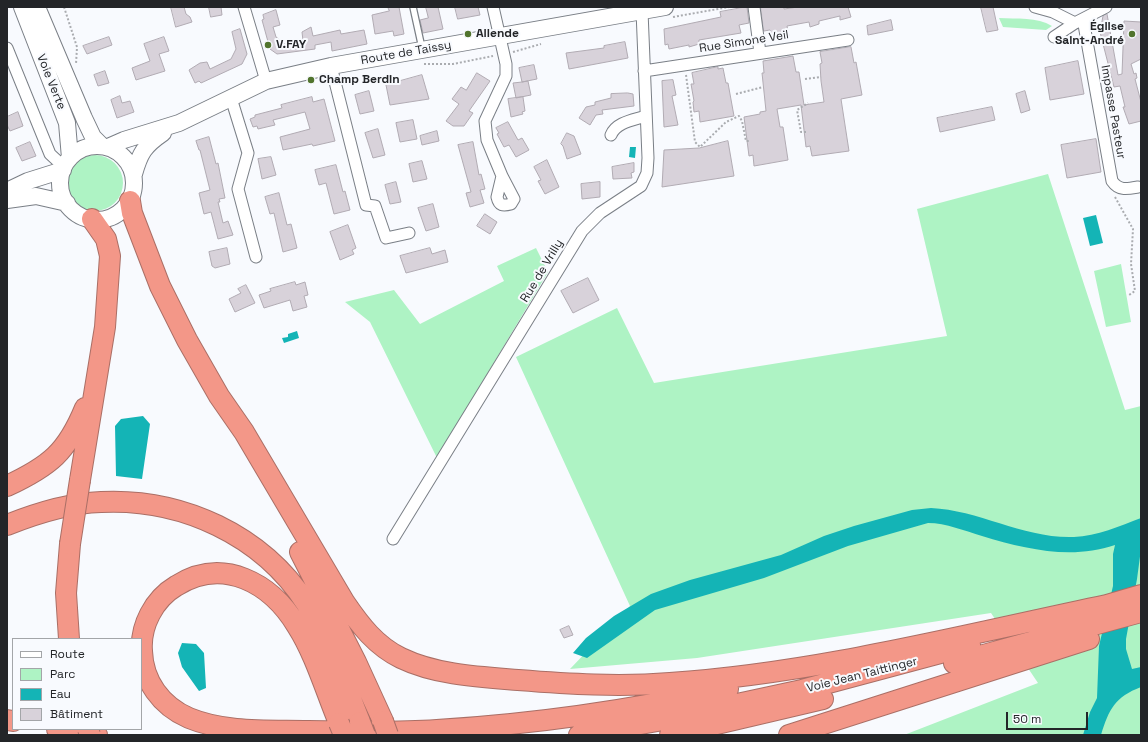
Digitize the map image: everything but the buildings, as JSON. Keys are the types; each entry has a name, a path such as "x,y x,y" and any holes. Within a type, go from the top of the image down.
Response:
{"highway":[{"path":"130,201 132,213 160,286 187,340 219,396 244,432 356,618 382,646 393,654 413,663 446,672 507,679 562,684 640,685 704,681 759,674 862,656 1104,620"},
{"path":"69,638 66,593 70,544 105,327 110,256 106,239 92,219"},
{"path":"7,486 44,467 66,446 76,430 98,374"},
{"path":"219,396 236,436 334,617 374,728"},
{"path":"7,525 49,510 89,503 114,502 146,504 185,512 224,529 244,541 271,562 287,578 306,603 374,728"},
{"path":"342,729 298,627 278,602 259,586 231,574 212,573 196,576 172,588 161,598 151,612 142,637 143,664 156,692 166,703 181,714 203,723 221,726 288,730 435,731 539,722 660,704 735,688 862,656"},
{"path":"813,735 1104,620 1136,611"},
{"name":"Voie Jean Taittinger","path":"670,735 785,709 1136,611"},
{"name":"Voie Jean Taittinger","path":"579,735 664,720 802,690 930,657 1104,620"},
{"path":"789,735 886,705"},
{"path":"64,730 96,735"}],"street":[{"name":"Voie Verte","path":"22,7 67,123 65,165"},
{"name":"Voie Verte","path":"37,7 93,136 105,147"},
{"path":"244,7 266,81"},
{"path":"494,7 506,70 504,84 488,111 485,121 487,140 502,176"},
{"path":"754,7 760,53"},
{"path":"1035,7 1079,21"},
{"path":"1054,37 1079,21 1106,7"},
{"name":"Route de Taissy","path":"134,174 138,157 147,144 179,123 266,81 331,66 420,57 500,36 642,11 668,12"},
{"name":"Rue de Vrilly","path":"393,539 582,231 600,213 633,192 645,181 648,158 642,11"},
{"name":"Impasse Pasteur","path":"1079,21 1112,181 1120,188"},
{"name":"Rue Simone Veil","path":"644,70 848,40"},
{"path":"7,48 50,154 65,165"},
{"path":"331,66 366,205 375,206 386,238 409,233"},
{"path":"231,98 248,153 238,190 256,257"},
{"path":"611,135 613,130 620,124 646,116"},
{"name":"Route de Taissy","path":"105,147 179,123"},
{"path":"7,191 65,165 79,151 90,146 105,147 125,157 134,174 134,188 130,201 118,214 110,218 92,219 82,216 73,211 66,203 61,187 65,165"},
{"path":"1120,188 1138,187"},
{"path":"7,200 36,196 66,203"}],"lane":[{"path":"413,7 420,57"}],"path":[{"path":"64,7 77,47 75,71 68,81"},
{"path":"668,12 729,7"},
{"path":"420,57 453,64 504,54 548,42"},
{"path":"684,64 693,106 695,142 700,147 726,122 739,116 742,121 746,141 750,141"},
{"path":"805,80 821,77"},
{"path":"736,94 763,87"},
{"path":"806,132 801,132 797,110 808,103"},
{"path":"1120,188 1115,198 1133,229 1131,264 1135,291 1128,295"}],"green space":[{"path":"999,18 1040,21 1052,26 1046,30 1003,27"},
{"path":"95,155 106,157 115,163 121,172 123,183 121,194 115,203 106,209 95,211 84,209 75,203 69,194 67,183 69,172 75,163 84,157"},
{"path":"1048,174 1125,410 1141,406 1141,735 904,735 1038,683 991,613 697,658 570,669 630,606 516,357 617,308 654,383 947,336 917,209"},
{"path":"536,248 548,272 437,458 370,322 345,302 394,290 420,324 504,281 497,266"},
{"path":"1121,264 1131,322 1106,327 1094,271"}],"water":[{"path":"630,147 636,147 635,158 629,157"},
{"path":"1096,215 1103,243 1090,246 1083,218"},
{"path":"297,331 299,338 284,343 282,338 288,337 288,334"},
{"path":"143,416 150,424 142,479 116,476 115,426 121,419"},
{"path":"931,508 967,514 1038,534 1074,537 1091,535 1141,518 1141,549 1126,639 1126,649 1132,669 1141,667 1141,687 1125,695 1114,705 1110,711 1101,735 1083,735 1090,712 1097,698 1099,646 1113,586 1113,554 1115,545 1082,552 1031,549 998,541 949,526 928,523 848,546 764,578 655,610 587,658 573,653 586,638 614,616 651,594 690,580 781,555 824,536 854,526 912,510"},
{"path":"182,643 196,644 204,653 206,688 199,691 182,667 178,653"}],"place":[{"name":"Allende","path":"468,34"},
{"name":"Église Saint-André","path":"1132,34"},
{"name":"V.FAY","path":"268,45"},
{"name":"Champ Berdin","path":"311,80"}]}
